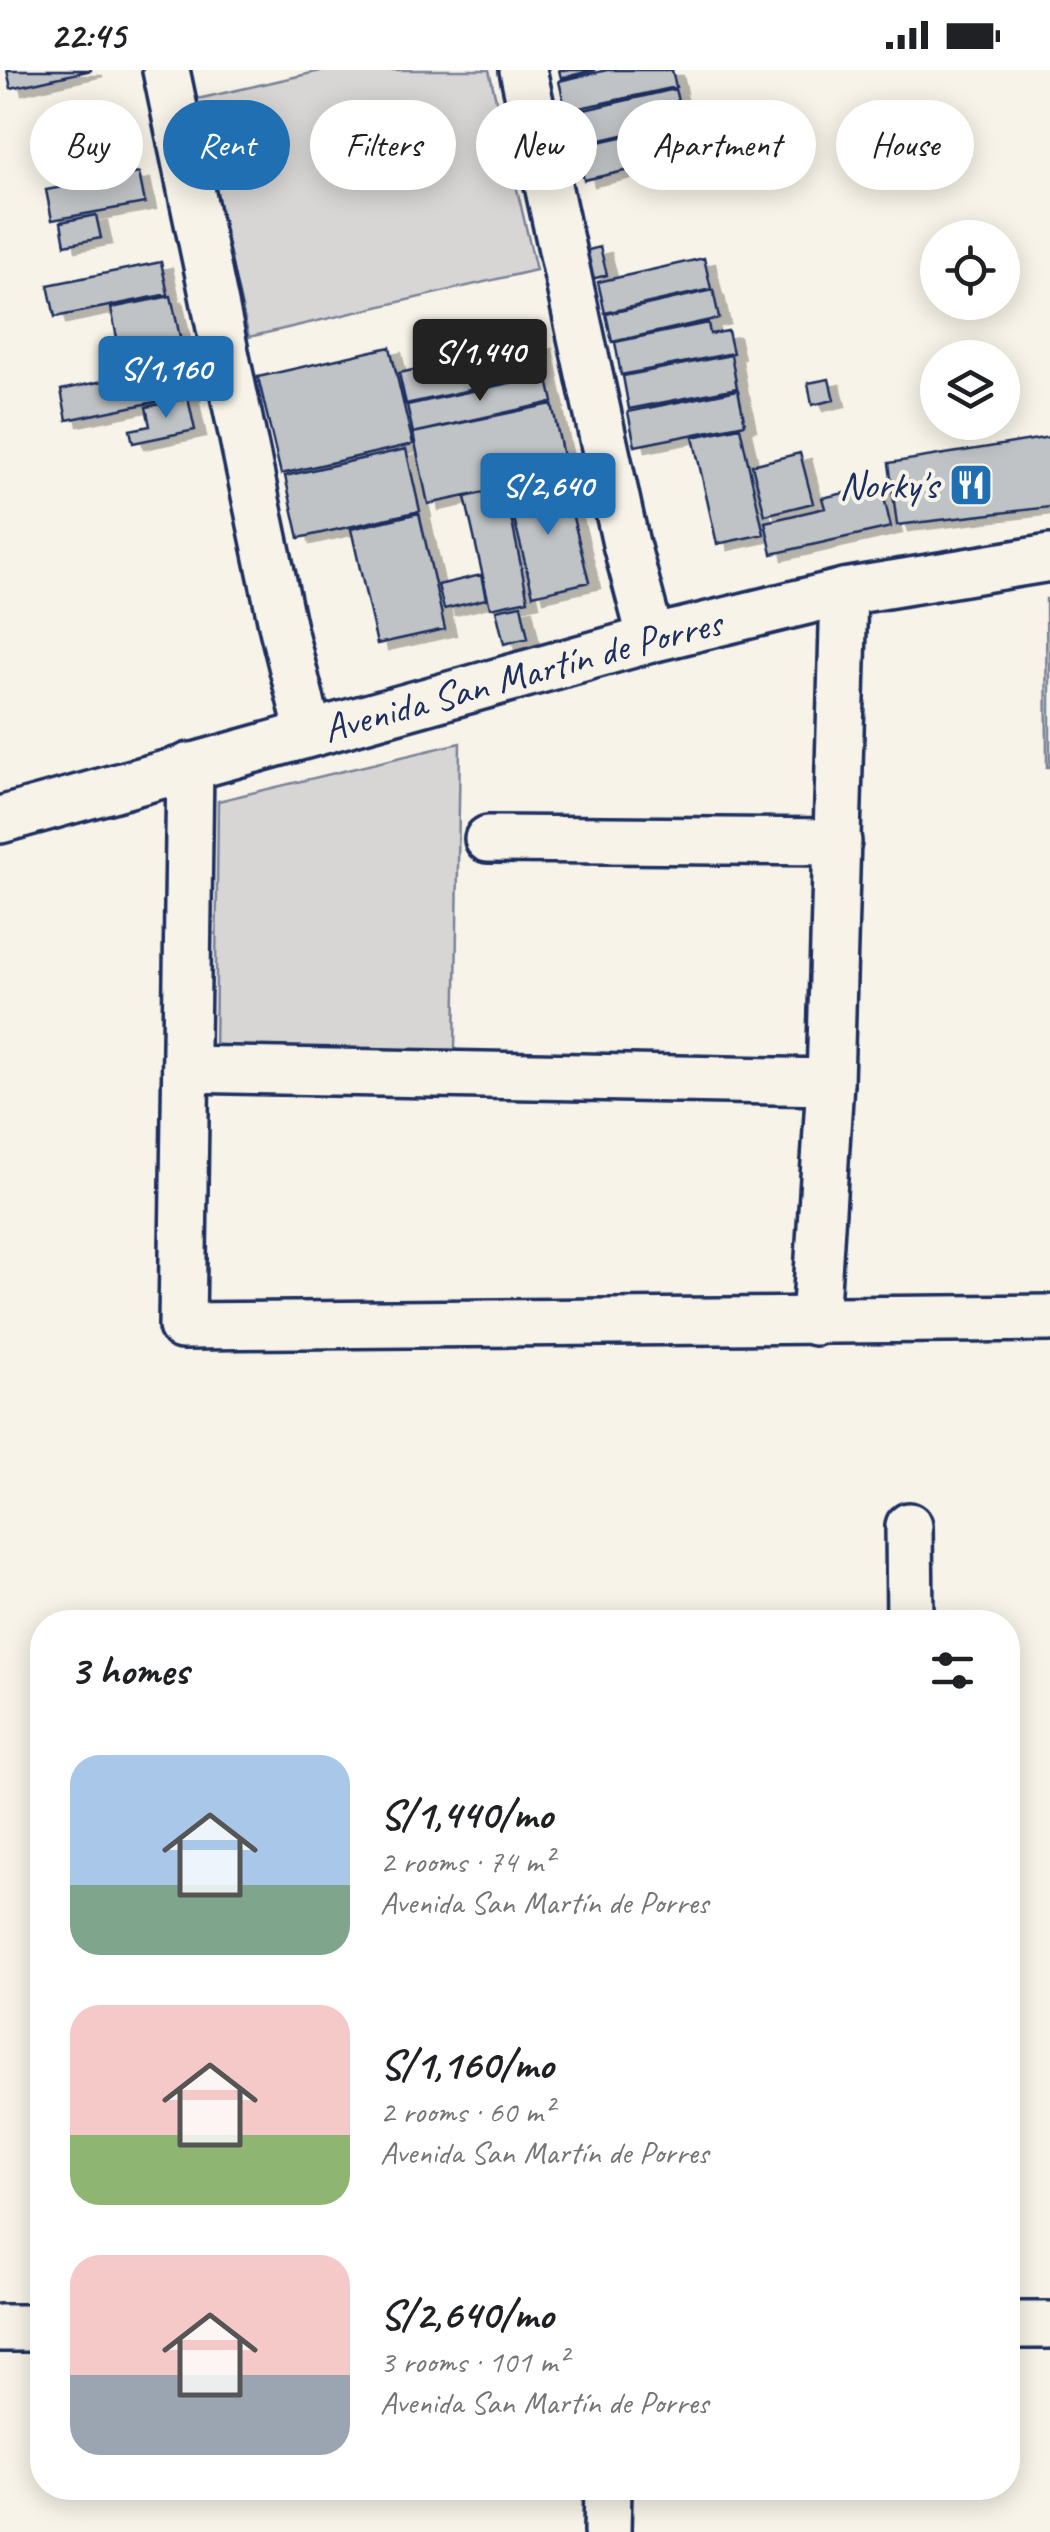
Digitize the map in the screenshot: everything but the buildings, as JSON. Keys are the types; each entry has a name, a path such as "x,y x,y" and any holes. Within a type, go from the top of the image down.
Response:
{"street":[{"path":"166,70 283,629 309,732"},
{"path":"523,70 626,544 652,639"},
{"name":"Avenida San Martín de Porres","path":"0,820 652,639 844,592 1050,558"},
{"path":"815,1322 830,1082 844,592"},
{"path":"190,766 182,1326 1050,1318"},
{"path":"488,840 838,842"},
{"path":"186,1069 830,1082"},
{"path":"909,1526 910,1610"},
{"path":"1020,2325 1050,2325"},
{"path":"0,2328 30,2328"},
{"path":"607,2532 608,2500"}],"shaded area":[{"path":"325,70 489,70 496,100 476,100 476,190 517,190 536,270 249,337 214,190 290,190 290,100 193,100"},
{"path":"1046,599 1050,599 1050,767 1047,767"},
{"path":"460,743 455,1050 215,1056 218,801"}],"place":[{"name":"Norky's","path":"971,485"}]}
